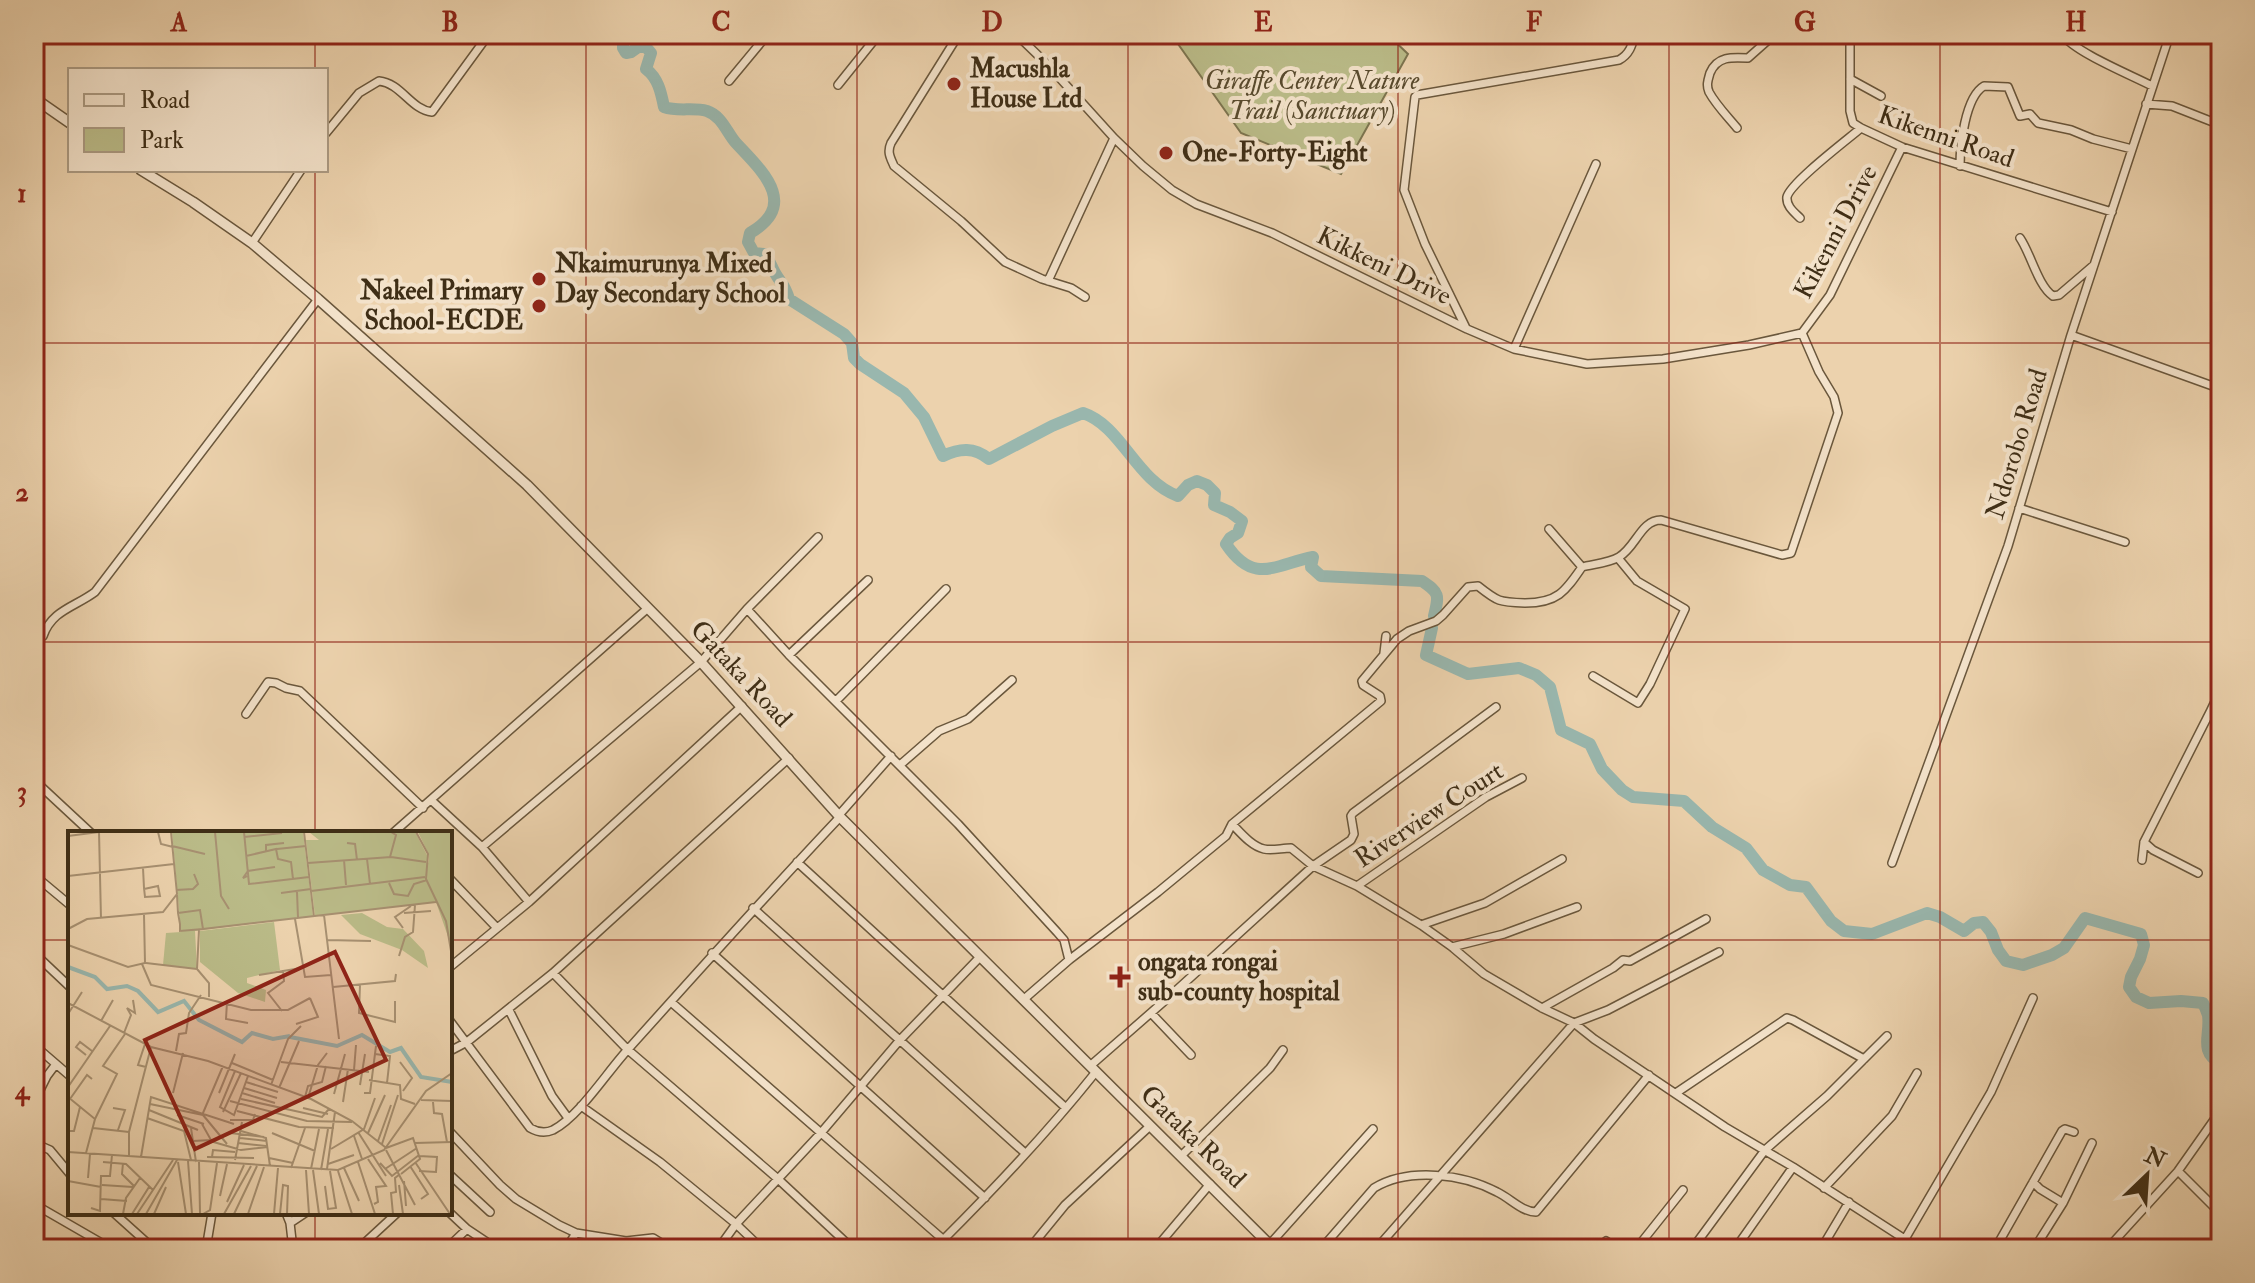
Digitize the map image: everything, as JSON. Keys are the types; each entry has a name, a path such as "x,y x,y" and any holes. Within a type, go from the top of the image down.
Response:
{"street":[{"path":"328,131 359,93 379,81 392,84 422,110 432,112 489,34"},
{"path":"729,81 768,34"},
{"path":"838,85 879,34"},
{"path":"959,34 891,143 889,156 894,166 1005,262 1071,288 1085,297"},
{"name":"Kikkeni Drive","path":"1016,34 1114,138 1172,190 1196,204 1272,233 1514,349 1587,364 1663,359 1802,333"},
{"path":"1467,329 1425,244 1404,190 1415,97 1619,60 1629,51 1635,34"},
{"path":"1737,128 1710,93 1707,86 1709,77 1717,62 1726,58 1748,58 1775,34"},
{"name":"Kikenni Road","path":"1850,34 1853,123 1902,147 2112,212"},
{"path":"2062,34 2076,47 2152,86"},
{"name":"Ndorobo Road","path":"1892,863 2008,546 2071,335 2170,34"},
{"path":"1850,79 1881,96"},
{"path":"1960,166 1962,135 1975,93 1984,86 2008,87 2020,116 2029,114 2038,123 2132,149"},
{"path":"34,98 68,122"},
{"path":"2146,104 2172,106 2218,124 2221,128 2217,132"},
{"path":"1800,218 1788,206 1786,200 1789,192 1861,128"},
{"path":"1048,281 1114,138"},
{"name":"Kikenni Drive","path":"1802,333 1830,295 1902,147"},
{"path":"1514,349 1596,164"},
{"name":"Gataka Road","path":"144,172 252,243 527,485 701,662 840,816 1271,1247"},
{"path":"252,243 300,172"},
{"path":"2020,238 2046,290 2053,296 2059,295 2096,263"},
{"path":"43,636 51,619 95,592 318,299"},
{"path":"1023,1000 1226,836 1232,824 1381,701 1380,696 1362,683 1365,676 1403,635 1436,621 1468,587 1478,586 1501,602 1543,603 1570,585 1582,567 1618,558 1633,546 1646,525 1653,520 1782,555 1791,553 1838,413 1834,397 1802,333"},
{"path":"2071,335 2221,389"},
{"path":"2019,508 2125,542"},
{"path":"1549,529 1582,567"},
{"path":"482,847 701,662 747,609 818,537"},
{"path":"1593,676 1638,703 1685,609 1637,581 1618,558"},
{"path":"789,655 868,580"},
{"path":"836,701 946,589"},
{"path":"400,831 648,608"},
{"path":"747,609 958,824 1064,940 1069,960"},
{"path":"1383,655 1386,636"},
{"path":"900,765 939,731 968,719 1012,680"},
{"path":"246,714 268,682 297,690 423,808"},
{"path":"2142,860 2144,842 2221,689"},
{"path":"452,965 529,902 742,706"},
{"path":"943,1240 1066,1108 1092,1070 1313,866 1353,837 1353,813 1496,707"},
{"path":"2211,710 2221,719"},
{"path":"452,1023 530,1128 547,1133 554,1130 581,1106 712,953 840,816 891,756"},
{"path":"452,1050 467,1042 553,973 789,758"},
{"name":"Riverview Court","path":"1357,886 1486,797 1522,778"},
{"path":"34,780 89,831"},
{"path":"431,800 482,847 529,902"},
{"path":"1232,824 1259,847 1266,850 1291,848 1313,866 1357,886 1421,925 1484,974 1574,1023 1725,1127 1920,1249"},
{"path":"2144,842 2153,850 2198,873"},
{"path":"1421,925 1485,903 1562,859"},
{"path":"797,862 1066,1108"},
{"path":"34,875 68,903"},
{"path":"452,881 497,928"},
{"path":"1452,947 1504,934 1577,907"},
{"path":"753,908 1025,1153"},
{"path":"1542,1008 1623,960 1630,961 1706,919"},
{"path":"1376,1249 1574,1023 1608,1010 1719,952"},
{"path":"34,953 68,985"},
{"path":"712,953 985,1198"},
{"path":"718,1249 736,1224 820,1134 899,1041 979,958"},
{"path":"553,973 627,1049 778,1179 853,1249"},
{"path":"1905,1239 1991,1092 2033,998"},
{"path":"671,1002 954,1249"},
{"path":"509,1010 552,1096 568,1118"},
{"path":"1151,1013 1191,1055"},
{"path":"1676,1093 1787,1018 1864,1059"},
{"path":"1692,1249 1765,1150 1827,1096 1887,1036"},
{"path":"34,1045 68,1074"},
{"path":"1181,1156 1270,1068 1283,1050"},
{"path":"34,1102 56,1064"},
{"path":"1824,1188 1892,1116 1917,1073"},
{"path":"1321,1249 1374,1188 1405,1177 1442,1174 1497,1191 1532,1213 1536,1212 1649,1075"},
{"path":"581,1106 660,1162 762,1249"},
{"path":"2107,1249 2178,1171 2221,1110"},
{"path":"1029,1249 1065,1205 1150,1126"},
{"path":"1271,1247 1373,1129"},
{"path":"1995,1249 2063,1129 2074,1132"},
{"path":"452,1134 516,1199 576,1233 626,1241 653,1238 671,1249"},
{"path":"34,1143 50,1150 68,1171"},
{"path":"2034,1249 2063,1203 2092,1143"},
{"path":"1735,1249 1793,1167"},
{"path":"2178,1171 2221,1211"},
{"path":"452,1177 490,1212"},
{"path":"2033,1182 2063,1203"},
{"path":"1155,1249 1210,1184"},
{"path":"1636,1249 1683,1190"},
{"path":"1821,1249 1849,1202"},
{"path":"34,1204 111,1249"},
{"path":"116,1215 154,1249"},
{"path":"206,1249 212,1215"},
{"path":"287,1215 293,1249"},
{"path":"290,1223 302,1215"},
{"path":"358,1249 395,1215"},
{"path":"452,1215 497,1249"},
{"path":"446,1249 467,1229"},
{"path":"566,1249 576,1233"},
{"path":"478,1249 483,1239"},
{"path":"1598,1249 1608,1241 1618,1249"}],"green space":[{"name":"Giraffe Center Nature Trail (Sanctuary)","path":"1171,34 1387,34 1408,54 1341,174 1241,133"}],"waterway":[{"path":"623,34 626,53 638,47 646,47 651,53 646,69 656,81 664,107 712,113 765,176 774,199 765,222 750,233 748,242 754,253 766,256 789,299 844,334 852,343 854,358 860,364 904,393 924,417 943,456 967,450 989,459 1083,413 1108,429 1163,489 1178,496 1188,485 1197,481 1207,485 1215,493 1214,505 1242,521 1238,533 1226,544 1246,565 1266,569 1313,557 1311,567 1321,576 1422,581 1437,595 1434,616"},
{"path":"1432,628 1426,655 1468,674 1519,668 1536,675 1550,687 1561,730 1590,744 1602,769 1622,790 1633,797 1684,801 1712,827 1746,848 1763,870 1790,885 1806,887 1831,921 1844,931 1872,934 1927,913 1964,931 1974,923 1983,922 2006,961 2023,965 2064,948 2085,918 2141,934 2144,945 2129,987 2136,997 2149,1003 2203,1003 2208,1015 2208,1048 2221,1064"}],"place":[{"name":"Macushla House Ltd","path":"954,84"},
{"name":"One-Forty-Eight","path":"1166,153"},
{"name":"Nkaimurunya Mixed Day Secondary School","path":"539,279"},
{"name":"Nakeel Primary School-ECDE","path":"539,306"},
{"name":"ongata rongai sub-county hospital","path":"1120,977"}]}
